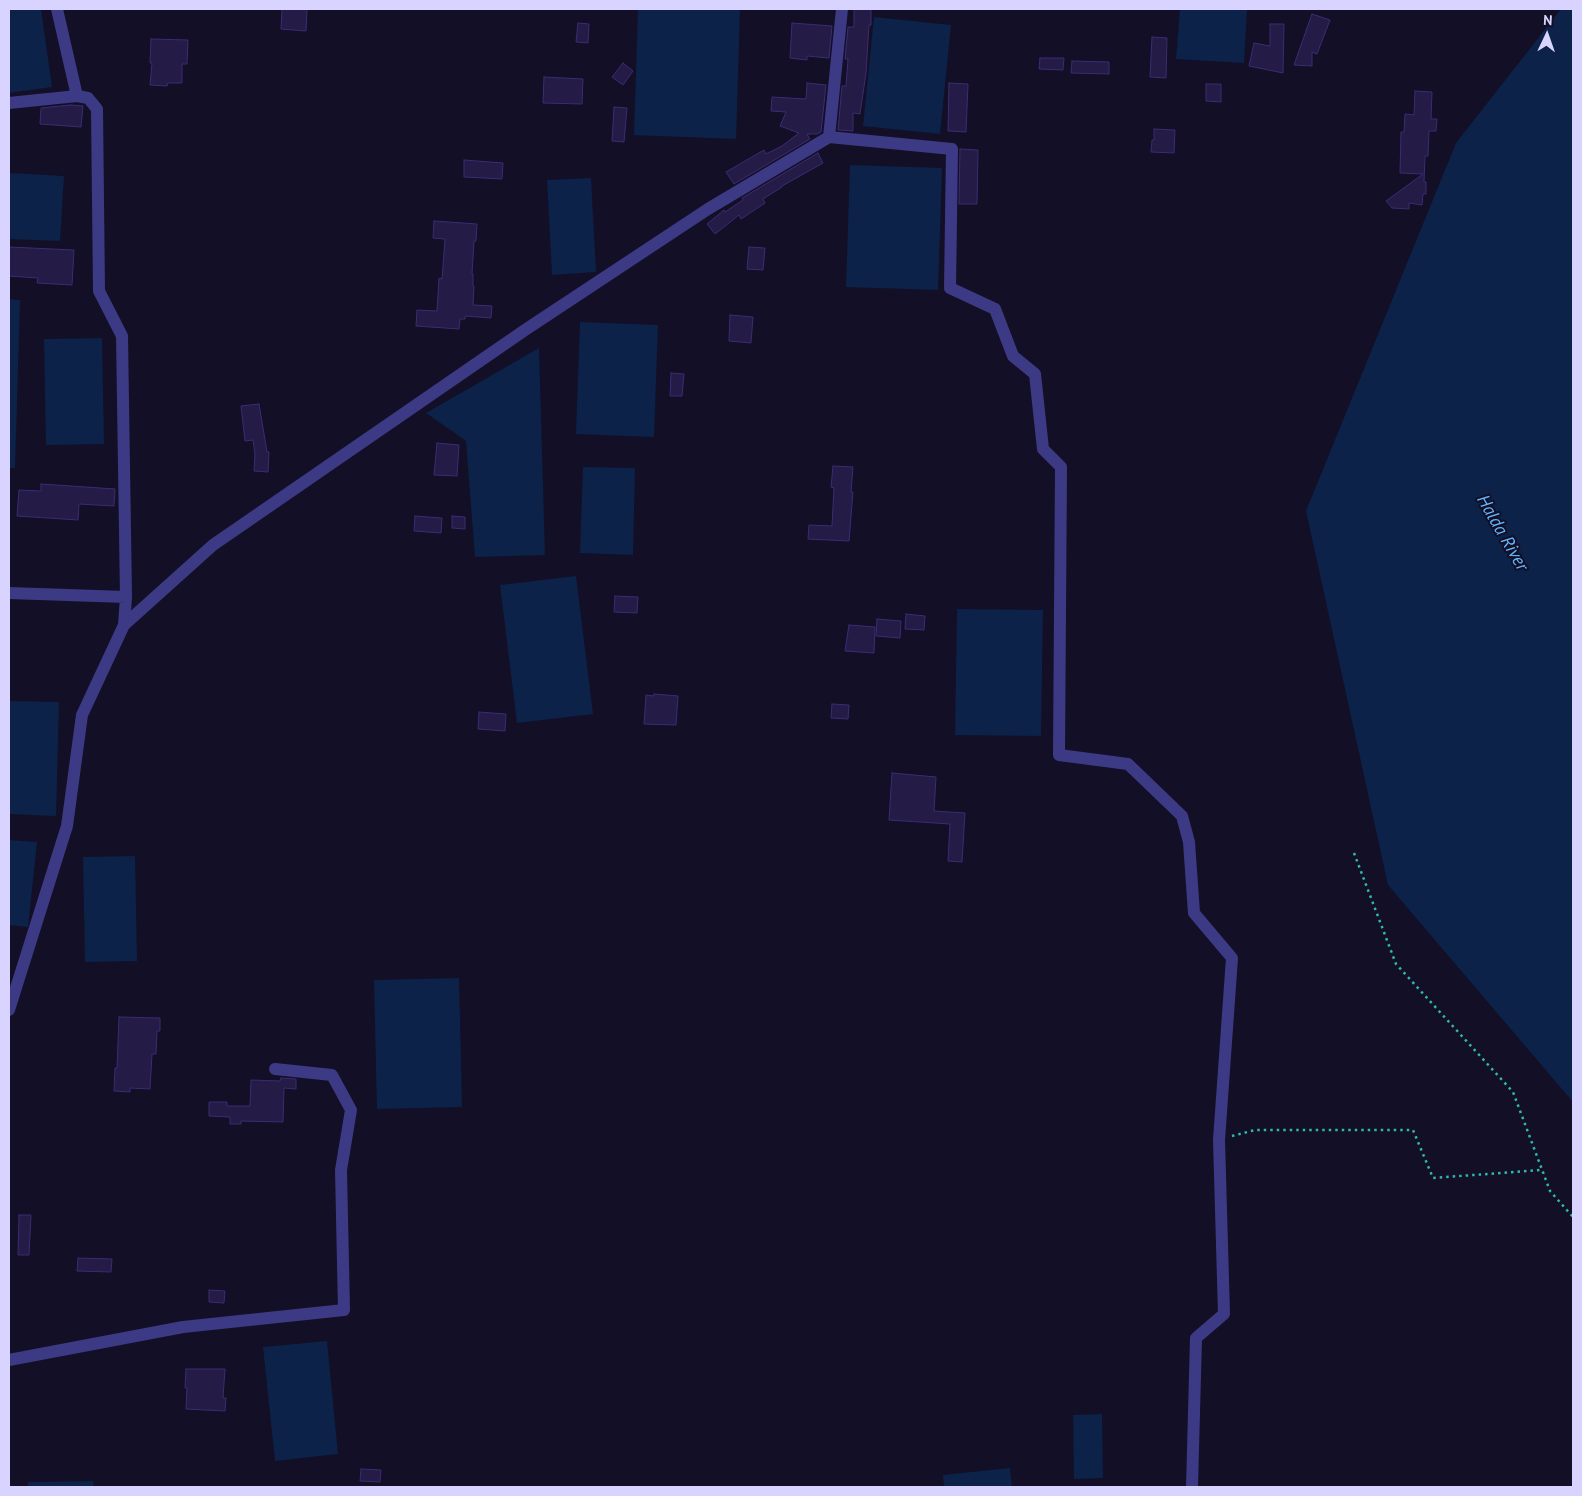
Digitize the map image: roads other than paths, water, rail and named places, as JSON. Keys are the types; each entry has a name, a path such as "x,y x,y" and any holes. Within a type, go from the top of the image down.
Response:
{"street":[{"path":"57,9 77,96"},
{"path":"829,138 842,9"},
{"path":"9,103 77,96 88,98 97,109 99,291 122,336 126,597 124,625 82,715 66,826 9,1010"},
{"path":"124,625 213,545 525,330 708,209 829,138 952,149 950,288 995,309 1013,356 1035,374 1043,449 1061,467 1059,755 1128,764 1182,816 1189,842 1194,913 1232,958 1219,1140 1224,1314 1196,1338 1192,1487"},
{"path":"9,593 126,597"},
{"path":"9,1360 182,1327 344,1310 340,1170 351,1110 332,1075 275,1069"}],"water":[{"path":"9,9 41,9 52,87 9,93"},
{"path":"638,9 740,9 736,139 634,135"},
{"path":"1180,9 1247,9 1244,63 1176,59"},
{"name":"Halda River","path":"1561,9 1573,9 1573,1102 1388,885 1306,511 1456,143"},
{"path":"874,17 951,25 940,134 863,126"},
{"path":"850,165 942,168 938,290 846,287"},
{"path":"9,173 64,176 60,241 9,239"},
{"path":"591,178 596,272 552,275 547,180"},
{"path":"9,299 20,300 15,468 9,468"},
{"path":"580,322 658,325 654,437 576,434"},
{"path":"102,338 104,444 46,445 44,339"},
{"path":"539,348 545,555 475,557 466,441 426,413"},
{"path":"583,467 635,468 633,555 580,553"},
{"path":"576,576 593,714 517,723 500,585"},
{"path":"957,609 1043,610 1041,736 955,735"},
{"path":"9,701 59,702 56,816 9,814"},
{"path":"9,840 37,842 28,927 9,925"},
{"path":"135,856 137,961 85,962 83,857"},
{"path":"459,978 462,1107 377,1109 374,980"},
{"path":"327,1341 338,1454 275,1461 263,1347"},
{"path":"1102,1414 1103,1478 1074,1479 1073,1415"},
{"path":"1010,1468 1012,1487 944,1487 943,1475"},
{"path":"93,1481 94,1487 28,1487 28,1482"}]}
